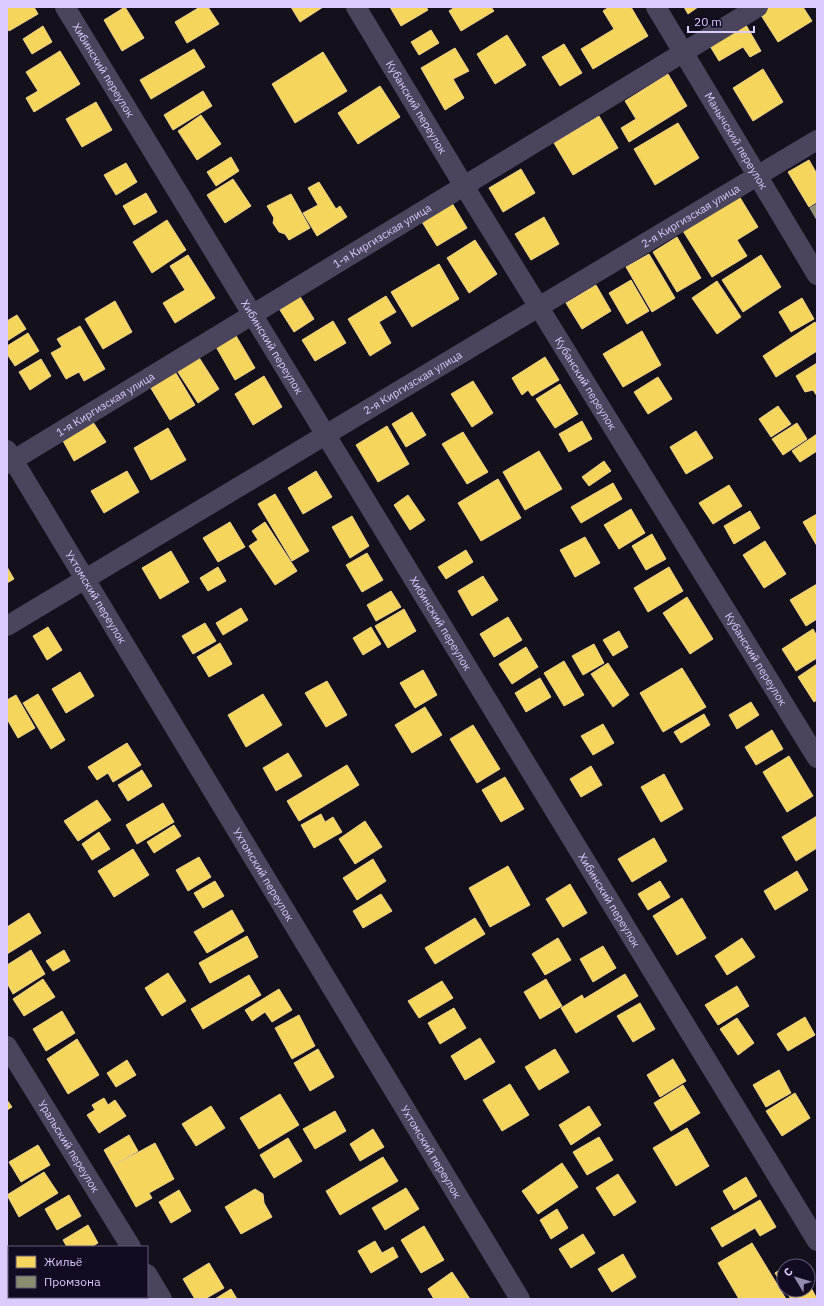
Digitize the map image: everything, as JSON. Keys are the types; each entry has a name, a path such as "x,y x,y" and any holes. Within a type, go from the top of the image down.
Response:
{"street":[{"name":"Хибинский переулок","path":"66,7 817,1240"},
{"name":"Кубанский переулок","path":"356,7 538,307 817,758"},
{"name":"Манычский переулок","path":"656,7 756,176 817,275"},
{"name":"1-я Киргизская улица","path":"9,458 254,314 758,7"},
{"name":"2-я Киргизская улица","path":"7,626 817,140"},
{"name":"Ухтомский переулок","path":"9,458 86,578 520,1299"},
{"name":"Уральский переулок","path":"7,1046 129,1246"},
{"path":"148,1276 162,1299"}],"building: Жильё":[{"path":"7,7 34,7 38,14 9,31 7,27"},
{"path":"125,7 144,38 122,51 104,20"},
{"path":"200,7 208,7 219,24 187,43 175,22"},
{"path":"291,7 323,7 300,22"},
{"path":"390,7 426,7 428,10 401,26"},
{"path":"455,7 491,7 494,11 461,31 449,11"},
{"path":"609,7 631,7 648,36 593,69 581,49 614,29 603,11"},
{"path":"684,7 698,7 688,14"},
{"path":"766,7 803,7 812,21 778,42 759,12"},
{"path":"746,25 761,51 750,57 743,47 719,61 710,46"},
{"path":"43,26 52,42 32,54 23,39"},
{"path":"431,30 439,43 419,55 411,42"},
{"path":"507,35 526,65 495,84 477,54"},
{"path":"564,44 582,73 560,86 542,57"},
{"path":"455,48 469,71 453,79 464,98 445,110 421,68"},
{"path":"194,49 205,67 151,99 140,80"},
{"path":"60,51 80,84 34,112 26,98 38,91 26,72"},
{"path":"323,52 347,91 295,123 272,84"},
{"path":"763,69 783,102 753,121 733,88"},
{"path":"668,74 687,106 629,142 621,128 636,119 625,101"},
{"path":"380,86 400,117 358,144 338,113"},
{"path":"203,91 212,106 173,130 164,115"},
{"path":"96,102 112,130 82,147 66,119"},
{"path":"201,115 221,144 197,160 178,131"},
{"path":"599,116 618,148 573,175 554,143"},
{"path":"678,123 699,158 655,185 634,149"},
{"path":"231,157 239,171 216,186 207,172"},
{"path":"809,160 817,174 817,202 809,207 788,172"},
{"path":"126,163 137,182 116,195 104,175"},
{"path":"521,169 535,193 503,212 489,188"},
{"path":"233,179 251,206 225,223 207,195"},
{"path":"319,182 336,209 340,206 347,217 317,236 303,213 318,205 308,188"},
{"path":"146,193 157,212 134,225 123,206"},
{"path":"291,194 310,228 289,240 285,234 279,232 273,223 274,218 267,206"},
{"path":"739,196 758,227 737,240 747,256 712,277 683,231"},
{"path":"452,203 467,228 437,246 422,222"},
{"path":"544,217 559,244 531,260 515,234"},
{"path":"167,220 186,250 152,273 133,242"},
{"path":"677,237 701,278 677,292 653,252"},
{"path":"475,240 497,274 469,293 447,258"},
{"path":"649,254 675,298 652,312 626,267"},
{"path":"188,255 215,298 175,323 163,303 185,290 170,266"},
{"path":"761,255 781,287 743,312 722,280"},
{"path":"439,264 459,299 412,327 391,292"},
{"path":"631,280 649,311 627,324 609,293"},
{"path":"717,281 741,317 717,334 692,298"},
{"path":"596,285 611,311 582,329 566,303"},
{"path":"299,295 314,319 294,332 278,307"},
{"path":"386,296 396,312 379,322 391,343 370,356 348,319"},
{"path":"802,298 814,319 791,332 779,312"},
{"path":"115,301 132,332 103,349 85,319"},
{"path":"17,315 26,329 7,341 7,321"},
{"path":"333,321 346,343 315,361 302,340"},
{"path":"815,322 817,325 817,351 776,377 763,356"},
{"path":"80,326 105,369 84,381 79,372 66,379 51,353 62,347 57,339"},
{"path":"642,331 661,365 623,387 603,354"},
{"path":"28,333 39,351 15,366 7,354 7,346"},
{"path":"235,334 255,368 235,380 215,345"},
{"path":"198,356 219,389 198,403 176,369"},
{"path":"545,357 559,380 532,396 528,390 522,395 512,378"},
{"path":"41,359 51,376 30,390 19,372"},
{"path":"817,363 817,396 813,390 805,392 796,376"},
{"path":"174,370 195,405 170,420 149,385"},
{"path":"264,376 282,407 253,425 235,394"},
{"path":"658,377 672,399 648,414 634,392"},
{"path":"473,381 493,413 472,427 451,394"},
{"path":"560,384 578,414 555,428 536,399"},
{"path":"778,406 791,424 771,437 759,419"},
{"path":"412,412 426,435 406,447 392,424"},
{"path":"582,421 592,439 569,452 559,434"},
{"path":"93,422 106,442 74,461 62,439"},
{"path":"797,423 807,439 783,455 772,439"},
{"path":"387,426 409,464 378,482 356,445"},
{"path":"168,428 186,460 151,480 134,448"},
{"path":"696,431 713,458 686,474 670,447"},
{"path":"463,432 488,472 467,484 442,444"},
{"path":"817,434 817,451 800,462 792,451"},
{"path":"539,451 562,489 525,510 503,472"},
{"path":"604,461 611,471 589,486 582,477"},
{"path":"127,471 139,492 104,513 91,491"},
{"path":"316,471 332,497 303,514 288,488"},
{"path":"498,479 521,518 481,541 458,503"},
{"path":"613,483 622,499 581,523 571,507"},
{"path":"729,485 742,506 713,524 699,503"},
{"path":"275,494 309,551 292,561 258,504"},
{"path":"408,495 425,520 410,530 394,505"},
{"path":"631,509 645,533 619,549 604,525"},
{"path":"750,511 760,528 734,544 724,526"},
{"path":"817,514 817,546 803,522"},
{"path":"352,516 369,546 350,558 332,527"},
{"path":"230,522 245,547 218,562 203,538"},
{"path":"265,522 297,571 275,585 249,546 258,540 252,531"},
{"path":"652,534 666,559 646,570 632,546"},
{"path":"585,537 600,563 575,577 560,550"},
{"path":"765,541 786,574 764,588 743,555"},
{"path":"466,550 473,562 446,579 438,567"},
{"path":"171,551 189,582 160,599 142,568"},
{"path":"367,553 383,580 362,592 346,565"},
{"path":"7,567 14,579 7,583"},
{"path":"218,567 226,581 208,591 200,578"},
{"path":"669,567 683,591 648,612 634,588"},
{"path":"483,576 498,600 472,616 458,591"},
{"path":"817,584 817,619 806,626 790,600"},
{"path":"391,591 401,607 376,621 367,605"},
{"path":"687,597 713,639 690,654 663,613"},
{"path":"241,608 248,620 223,635 216,623"},
{"path":"404,609 416,631 388,648 375,626"},
{"path":"508,617 522,640 494,657 480,634"},
{"path":"205,623 216,641 193,654 182,636"},
{"path":"48,627 62,650 47,660 33,636"},
{"path":"371,627 381,644 363,655 353,638"},
{"path":"813,629 817,636 817,658 796,671 782,649"},
{"path":"619,631 628,647 613,656 603,640"},
{"path":"220,643 232,664 209,677 197,657"},
{"path":"594,644 604,663 583,675 572,656"},
{"path":"526,647 538,667 512,684 499,664"},
{"path":"564,661 584,695 564,706 544,673"},
{"path":"608,663 629,695 613,707 591,674"},
{"path":"817,664 817,700 814,702 798,677"},
{"path":"682,668 706,707 663,732 640,693"},
{"path":"423,670 437,695 415,708 400,683"},
{"path":"80,672 94,696 66,713 52,689"},
{"path":"540,678 551,697 526,712 515,693"},
{"path":"327,681 347,715 326,727 305,693"},
{"path":"38,694 65,740 51,749 23,703"},
{"path":"263,694 282,725 246,747 228,715"},
{"path":"16,695 35,728 18,738 7,719 7,700"},
{"path":"751,702 759,715 737,729 729,715"},
{"path":"425,707 442,735 412,753 395,725"},
{"path":"704,714 710,725 681,743 674,732"},
{"path":"603,724 614,743 593,755 581,736"},
{"path":"473,725 500,769 477,783 450,739"},
{"path":"772,730 783,749 756,765 745,747"},
{"path":"127,743 141,765 113,782 108,773 97,780 88,767"},
{"path":"288,753 302,776 276,791 263,768"},
{"path":"789,756 813,796 787,812 763,772"},
{"path":"347,765 359,785 299,821 287,801"},
{"path":"591,766 602,785 581,797 570,779"},
{"path":"142,770 152,786 128,801 118,785"},
{"path":"664,774 683,809 661,822 641,787"},
{"path":"505,777 524,809 501,822 482,790"},
{"path":"97,800 111,820 78,841 64,821"},
{"path":"163,803 174,822 137,844 126,825"},
{"path":"321,814 325,822 333,817 342,832 314,848 301,825"},
{"path":"817,816 817,848 796,861 782,837"},
{"path":"365,821 382,847 355,864 339,839"},
{"path":"174,825 181,836 154,853 147,842"},
{"path":"99,832 110,849 92,860 82,844"},
{"path":"654,838 667,861 632,882 618,859"},
{"path":"133,849 149,875 114,897 98,871"},
{"path":"199,857 211,877 188,891 176,870"},
{"path":"373,859 386,881 357,900 343,878"},
{"path":"508,866 530,905 490,927 469,888"},
{"path":"797,871 808,890 775,910 764,891"},
{"path":"215,881 224,896 203,908 194,893"},
{"path":"660,881 670,897 648,910 638,894"},
{"path":"570,884 587,913 563,927 546,899"},
{"path":"381,894 392,911 363,928 353,911"},
{"path":"682,898 706,938 677,955 653,916"},
{"path":"232,910 244,931 207,953 194,932"},
{"path":"29,913 41,933 7,954 7,927"},
{"path":"475,918 485,934 435,964 425,948"},
{"path":"247,936 258,957 210,983 199,963"},
{"path":"558,938 571,960 545,975 532,954"},
{"path":"742,938 755,957 727,975 715,956"},
{"path":"603,946 616,968 593,982 580,959"},
{"path":"31,950 45,974 13,994 7,983 7,965"},
{"path":"64,950 70,961 53,971 46,961"},
{"path":"168,973 186,1001 162,1016 145,988"},
{"path":"625,974 638,996 576,1033 561,1008 582,995 584,999"},
{"path":"249,975 261,995 203,1029 191,1009"},
{"path":"43,979 55,997 24,1016 13,999"},
{"path":"546,979 562,1006 540,1019 524,992"},
{"path":"442,981 453,998 419,1018 408,1001"},
{"path":"737,986 749,1006 718,1025 705,1005"},
{"path":"279,989 292,1010 272,1022 265,1012 252,1021 245,1010"},
{"path":"640,1003 655,1029 633,1042 617,1016"},
{"path":"454,1008 466,1028 440,1044 428,1023"},
{"path":"62,1011 75,1033 46,1051 33,1029"},
{"path":"299,1015 315,1046 292,1059 275,1028"},
{"path":"805,1017 815,1035 788,1051 777,1034"},
{"path":"737,1018 754,1043 738,1055 720,1029"},
{"path":"480,1038 495,1062 465,1080 451,1056"},
{"path":"77,1039 99,1075 68,1094 47,1059"},
{"path":"318,1049 334,1077 310,1091 294,1063"},
{"path":"555,1049 569,1072 539,1090 525,1067"},
{"path":"673,1059 686,1081 660,1097 647,1075"},
{"path":"127,1060 136,1075 116,1087 107,1073"},
{"path":"779,1070 791,1093 766,1107 753,1085"},
{"path":"510,1084 529,1115 502,1131 483,1100"},
{"path":"683,1085 700,1113 671,1131 654,1103"},
{"path":"795,1093 810,1118 782,1136 766,1111"},
{"path":"280,1094 299,1125 259,1149 240,1118"},
{"path":"104,1098 108,1105 115,1100 126,1116 99,1133 87,1115 95,1110 92,1105"},
{"path":"7,1100 12,1107 7,1110"},
{"path":"211,1106 225,1128 196,1146 182,1124"},
{"path":"589,1106 601,1125 571,1145 559,1125"},
{"path":"335,1111 346,1131 315,1149 303,1129"},
{"path":"687,1128 709,1166 676,1186 653,1148"},
{"path":"373,1129 384,1147 360,1161 350,1144"},
{"path":"129,1135 138,1151 113,1166 104,1150"},
{"path":"599,1137 613,1160 587,1175 573,1152"},
{"path":"288,1138 302,1161 274,1178 260,1155"},
{"path":"155,1143 174,1179 149,1193 152,1198 136,1207 113,1166"},
{"path":"38,1145 50,1165 21,1182 9,1162"},
{"path":"383,1157 398,1181 340,1215 326,1191"},
{"path":"562,1163 578,1187 538,1214 522,1191"},
{"path":"44,1172 58,1193 19,1217 7,1195"},
{"path":"618,1174 636,1202 614,1216 596,1188"},
{"path":"746,1177 757,1196 734,1210 723,1191"},
{"path":"406,1188 419,1209 385,1230 372,1208"},
{"path":"255,1189 263,1194 264,1203 272,1217 241,1234 225,1207"},
{"path":"179,1190 191,1211 171,1223 159,1202"},
{"path":"69,1195 81,1216 57,1230 45,1209"},
{"path":"760,1200 776,1227 760,1236 755,1228 722,1247 711,1228"},
{"path":"557,1209 568,1228 551,1239 540,1220"},
{"path":"88,1225 98,1243 93,1246 66,1246 63,1240"},
{"path":"424,1226 444,1260 421,1273 401,1240"},
{"path":"583,1234 595,1253 571,1268 559,1249"},
{"path":"375,1241 382,1253 393,1247 398,1257 371,1273 358,1251"},
{"path":"752,1243 776,1283 776,1298 786,1299 739,1299 718,1263"},
{"path":"623,1254 636,1277 612,1292 598,1269"},
{"path":"209,1263 224,1288 205,1299 195,1299 183,1279"},
{"path":"452,1272 470,1299 434,1299 428,1289"},
{"path":"8,1274 8,1296 7,1294"},
{"path":"231,1289 237,1299 215,1299"},
{"path":"816,1297 817,1299 790,1298"},
{"path":"89,1298 103,1298 101,1299"}],"building: Промзона":[{"path":"817,204 817,220 810,208"}]}
